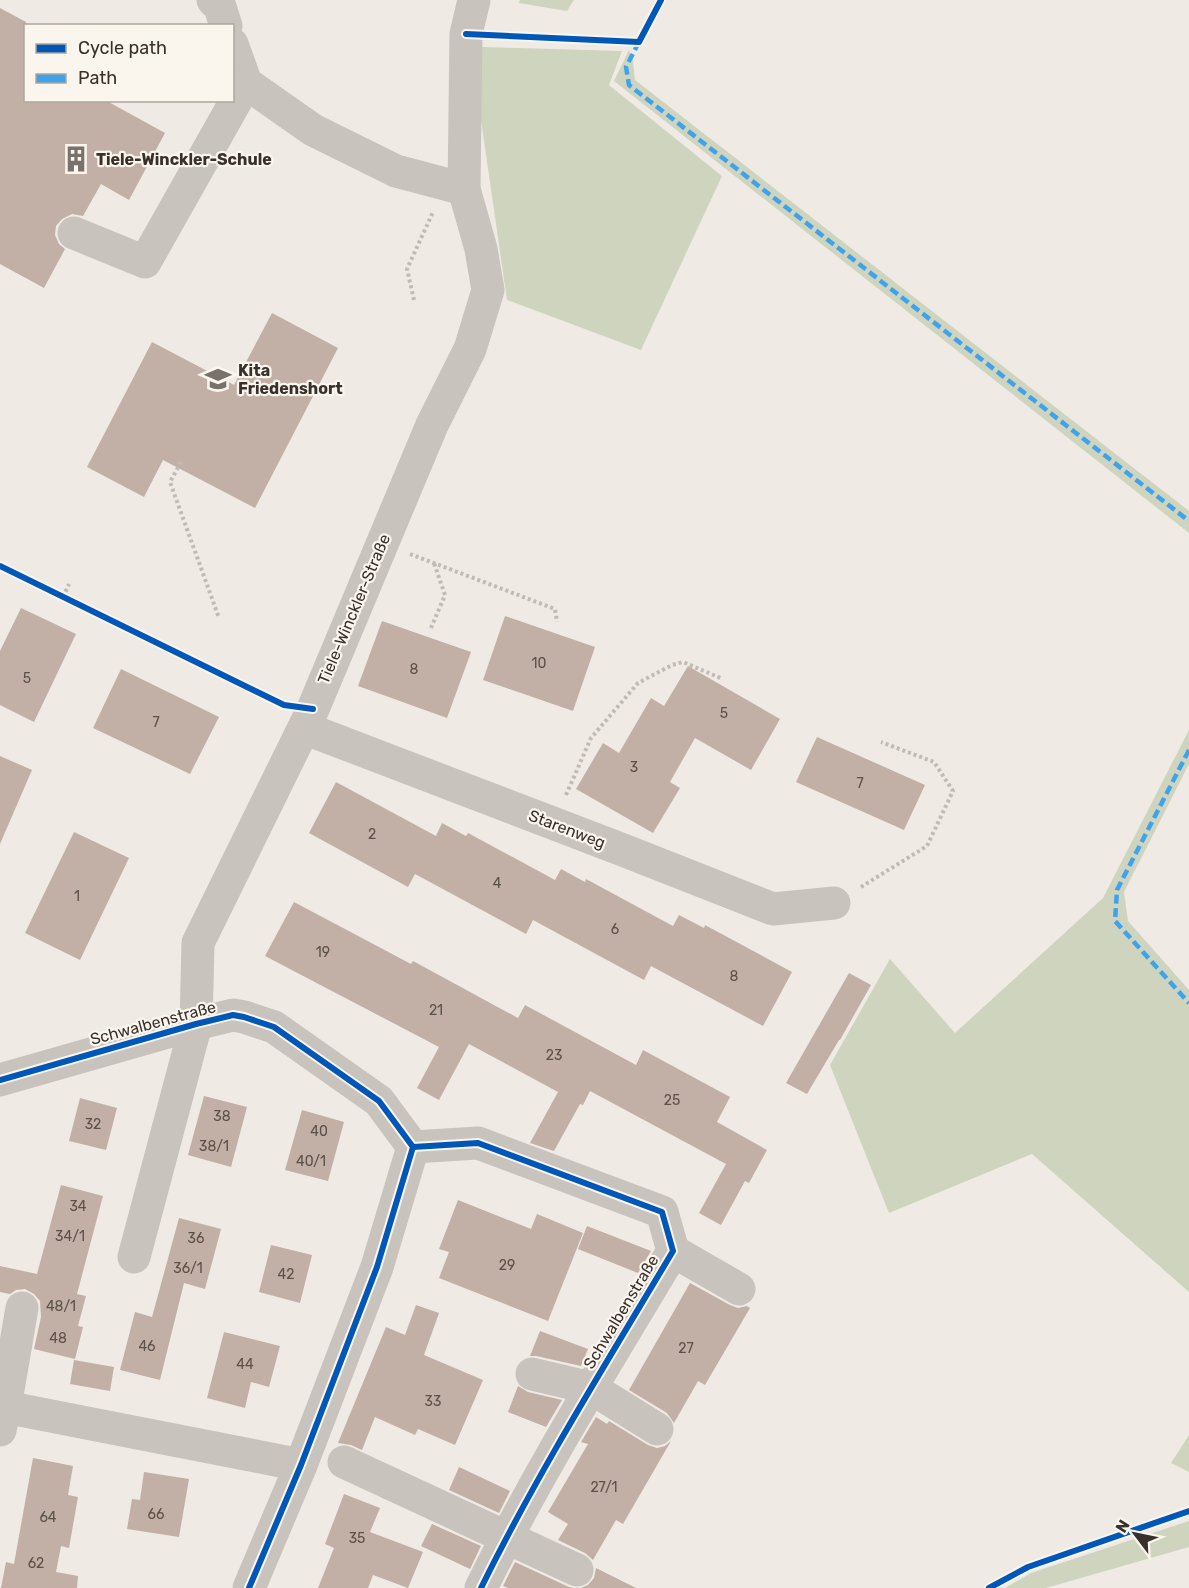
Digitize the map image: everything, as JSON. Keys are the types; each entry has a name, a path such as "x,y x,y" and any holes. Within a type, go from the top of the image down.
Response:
{"street":[{"path":"213,0 220,7 225,24"},
{"name":"Tiele-Winckler-Straße","path":"134,1257 196,1024 198,943 308,719 432,425 470,350 488,290 481,249 455,187 466,34 474,0"},
{"path":"234,50 246,83 313,130 396,171 455,187"},
{"path":"74,233 145,262 246,83"},
{"name":"Starenweg","path":"308,719 554,824 773,909 834,903"},
{"name":"Schwalbenstraße","path":"0,1080 196,1024 233,1015 244,1017 274,1027 379,1101 413,1146 478,1143 662,1212 672,1251 506,1537 481,1588"},
{"path":"249,1588 301,1465 377,1267 413,1146"},
{"path":"672,1251 739,1289"},
{"path":"22,1308 3,1419 301,1465"},
{"path":"532,1374 591,1388 657,1429"},
{"path":"344,1462 577,1570"}],"path":[{"path":"414,300 407,269 455,187"},
{"path":"181,462 170,482 219,618"},
{"path":"382,543 555,609 557,622"},
{"path":"431,628 445,595 434,563"},
{"path":"63,597 69,584"},
{"path":"554,824 591,738 638,684 672,665 683,662 723,679"},
{"path":"834,903 927,846 953,791 934,762 881,742"}],"green space":[{"path":"520,0 574,0 567,11 519,3"},
{"path":"482,47 622,51 609,85 722,176 641,350 507,300 479,106"},
{"path":"629,50 635,80 1189,511 1189,533 614,81"},
{"path":"1189,730 1189,764 1124,892 1128,921 1189,990 1189,1292 1032,1154 889,1213 830,1065 890,959 955,1033 1103,898"},
{"path":"1189,1435 1189,1472 1171,1463"},
{"path":"1189,1521 1189,1547 1046,1588 1005,1588 1031,1573"}],"building":[{"name":"Tiele-Winckler-Schule","path":"0,8 26,22 24,24 24,102 109,102 165,133 129,200 101,184 83,216 72,214 62,219 56,226 55,235 59,244 65,249 44,288 0,264"},
{"path":"272,313 338,348 255,508 163,460 144,497 87,467 152,342 234,385"},
{"path":"21,608 76,634 34,722 0,705 0,651"},
{"path":"505,616 595,647 573,711 483,680"},
{"path":"382,621 471,652 447,718 358,686"},
{"path":"688,666 780,719 751,770 695,738 670,782 680,788 653,833 576,789 603,743 619,753 651,698 664,706"},
{"path":"121,669 219,717 190,774 93,728"},
{"path":"817,737 925,785 904,830 796,782"},
{"path":"0,756 32,770 0,844"},
{"path":"336,782 436,836 442,823 466,836 468,833 555,880 561,869 585,882 586,879 673,926 679,915 704,928 705,925 792,972 763,1026 651,966 644,980 533,920 526,934 415,874 408,887 309,833"},
{"path":"74,832 129,858 80,960 25,933"},
{"path":"294,902 411,964 413,961 518,1018 525,1005 636,1065 643,1050 730,1097 717,1122 767,1150 749,1183 745,1181 721,1225 699,1213 726,1164 590,1091 583,1105 580,1104 554,1151 530,1143 558,1092 469,1044 439,1100 417,1088 439,1047 265,956"},
{"path":"849,973 871,985 807,1094 786,1083"},
{"path":"204,1096 247,1107 231,1167 188,1155"},
{"path":"80,1098 117,1108 106,1150 69,1141"},
{"path":"302,1110 344,1122 328,1181 285,1170"},
{"path":"61,1185 103,1196 77,1294 86,1296 78,1326 83,1327 75,1359 34,1349 41,1317 40,1301 34,1294 25,1289 16,1290 10,1294 0,1292 0,1266 37,1274"},
{"path":"458,1200 531,1229 537,1214 583,1233 548,1321 439,1278 449,1252 439,1249"},
{"path":"179,1218 221,1229 205,1289 184,1283 160,1380 120,1370 135,1312 152,1317"},
{"path":"587,1226 651,1251 638,1273 578,1249"},
{"path":"271,1245 312,1255 300,1303 259,1292"},
{"path":"690,1283 730,1305 750,1308 705,1385 698,1381 674,1423 667,1413 629,1390"},
{"path":"416,1305 439,1313 424,1355 483,1380 455,1445 418,1429 415,1435 375,1417 362,1450 338,1443 386,1327 405,1335"},
{"path":"540,1331 588,1349 581,1366 530,1356"},
{"path":"224,1332 280,1346 269,1387 251,1382 245,1408 207,1398"},
{"path":"74,1360 114,1367 110,1391 70,1384"},
{"path":"518,1386 528,1392 562,1400 546,1427 508,1412"},
{"path":"596,1417 607,1424 609,1421 657,1448 671,1441 623,1524 616,1520 593,1560 585,1553 558,1540 568,1524 548,1512 588,1444 581,1442"},
{"path":"33,1458 73,1466 68,1495 78,1497 69,1548 61,1546 56,1572 78,1576 77,1588 1,1588 6,1562 14,1564"},
{"path":"459,1467 510,1491 499,1513 449,1490"},
{"path":"144,1472 189,1479 179,1537 127,1529 132,1499 140,1500"},
{"path":"344,1494 380,1508 370,1532 423,1552 408,1588 373,1575 368,1588 318,1588 334,1548 325,1544"},
{"path":"432,1524 481,1546 470,1569 421,1546"},
{"path":"515,1562 574,1588 508,1588 503,1586"},
{"path":"596,1568 636,1588 581,1588 588,1585 594,1578"}],"marked path":[{"path":"639,42 626,67 629,85 1189,521"},
{"path":"1189,750 1117,890 1115,921 1189,1003"}],"cycle path":[{"path":"466,34 639,42 661,0"},
{"path":"0,566 284,705 313,709"},
{"path":"0,1080 233,1015 274,1027 379,1101 413,1147 377,1267 301,1465 249,1588"},
{"path":"413,1147 478,1143 662,1212 673,1251 549,1460 481,1588"},
{"path":"989,1588 1028,1567 1189,1511"}],"place":[{"name":"Tiele-Winckler-Schule","path":"76,159"},
{"name":"Kita Friedenshort","path":"218,379"}]}
